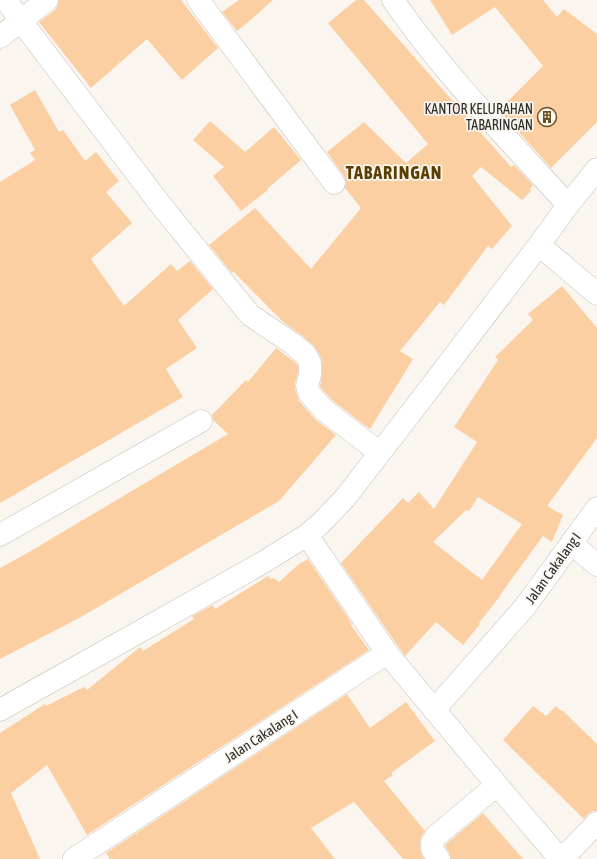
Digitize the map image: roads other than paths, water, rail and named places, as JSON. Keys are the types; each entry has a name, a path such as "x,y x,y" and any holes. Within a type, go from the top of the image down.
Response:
{"street":[{"path":"6,0 20,21 160,204 250,315 293,344 306,355 310,363 310,375 307,386 309,393 323,409 380,453"},
{"path":"0,37 47,0"},
{"path":"198,0 334,183"},
{"path":"393,0 431,51 472,100 568,205"},
{"path":"0,710 262,563 307,535 321,523 345,498 597,169"},
{"path":"539,245 597,294"},
{"path":"0,535 201,421"},
{"name":"Jalan Cakalang I","path":"434,710 524,608 597,508"},
{"path":"307,535 387,653 561,859 597,822"},
{"path":"571,543 597,565"},
{"name":"Jalan Cakalang I","path":"74,859 387,653"},
{"path":"439,859 432,850 432,843 436,836 497,785"}],"place":[{"name":"KANTOR KELURAHAN TABARINGAN","path":"547,117"}],"district":[{"name":"TABARINGAN","path":"394,173"}]}
